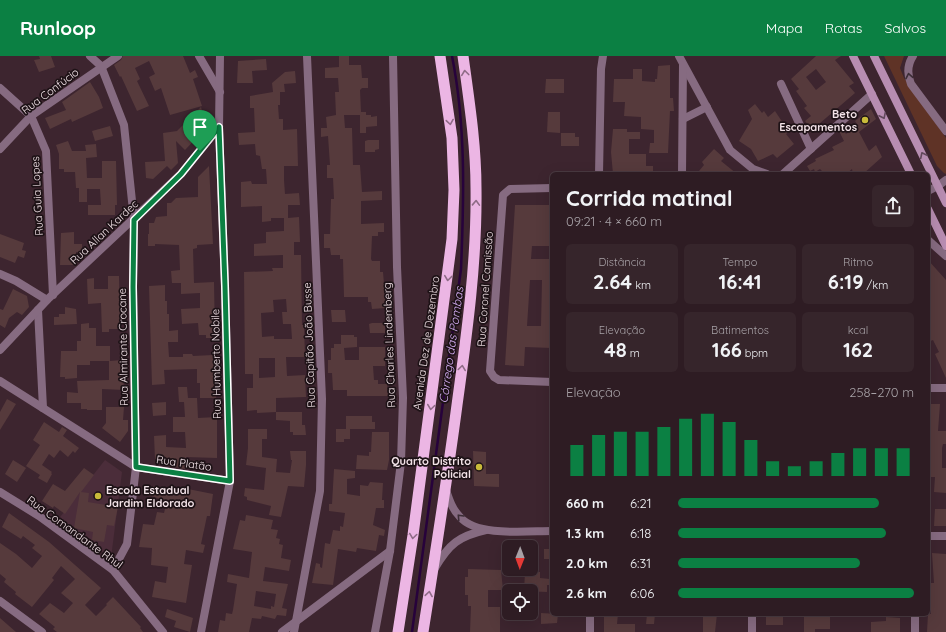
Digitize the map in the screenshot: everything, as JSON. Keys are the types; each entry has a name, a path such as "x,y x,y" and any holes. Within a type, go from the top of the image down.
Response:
{"highway":[{"name":"Avenida Dez de Dezembro","path":"398,632 414,527 452,239 454,190 452,138 440,56"},
{"path":"423,632 468,329 475,242 476,188 474,140 463,56"}],"main road":[{"path":"853,56 910,172"},
{"path":"874,56 946,203"},
{"path":"930,213 946,246"}],"street":[{"name":"Rua Almirante Crocane","path":"90,56 101,66 124,125 134,220 133,287 136,467 127,544 113,570"},
{"name":"Rua Confúcio","path":"0,149 31,116 101,66 118,56"},
{"path":"199,56 221,93"},
{"name":"Rua Humberto Nobile","path":"201,632 230,481 219,127 221,93 220,56"},
{"name":"Rua Capitão João Busse","path":"294,632 320,491 321,460 322,399 308,56"},
{"name":"Rua Charles Lindemberg","path":"375,632 390,551 401,462 403,398 393,56"},
{"path":"599,172 601,69 603,56"},
{"path":"913,56 908,67 908,77 911,84 946,131"},
{"path":"681,60 730,150 753,169 761,172"},
{"path":"681,60 683,119 682,172"},
{"path":"781,84 811,149"},
{"name":"Rua Guia Lopes","path":"0,88 31,116 46,151 50,298"},
{"path":"786,172 872,94"},
{"path":"683,119 707,107"},
{"name":"Rua Allan Kardec","path":"0,350 50,298 181,174 219,127"},
{"path":"930,190 946,180"},
{"name":"Rua Coronel Camissão","path":"550,188 510,189 504,194 490,370 494,377 499,380 550,382"},
{"path":"930,242 946,256"},
{"path":"0,274 50,298"},
{"path":"38,310 43,408"},
{"path":"0,381 136,467"},
{"path":"930,388 946,388"},
{"name":"Rua Platão","path":"136,467 230,481"},
{"path":"445,489 452,507 459,517 466,523 489,530"},
{"name":"Rua Comandante Rhul","path":"0,492 39,516 113,570 162,632"},
{"path":"432,573 444,553 455,542 469,534 489,530 550,531"},
{"path":"930,536 946,536"},
{"path":"282,632 390,551"},
{"path":"0,601 42,632"},
{"path":"590,616 590,632"},
{"path":"752,616 752,632"},
{"path":"915,616 915,632"}],"shaded area":[{"path":"884,56 904,56 900,68 904,78 946,138 946,174 937,166"},
{"name":"Escola Estadual Jardim Eldorado","path":"105,460 122,472 111,558 57,521"}],"building":[{"path":"39,56 51,56 55,67 39,72 34,60 40,59"},
{"path":"123,56 183,56 190,73 195,70 198,77 193,79 202,106 170,115 161,88 155,91 149,77 155,74 149,61 135,68 140,79 137,81 149,106 137,111 121,76 120,77 114,65 121,60"},
{"path":"339,56 349,56 349,65 361,65 362,78 368,78 368,88 362,88 360,90 361,112 366,112 366,115 371,115 371,117 377,116 377,126 366,127 366,133 360,133 360,115 344,115 345,128 352,128 353,165 360,165 362,192 382,191 382,200 361,201 361,224 384,223 384,232 378,232 378,236 372,236 371,259 372,261 380,261 380,272 383,272 386,308 372,309 371,302 368,302 368,297 344,297 343,259 340,259 340,255 331,255 330,248 324,248 324,234 330,234 331,199 334,199 333,178 327,178 327,165 330,165 328,136 321,137 321,128 327,128 326,117 336,115 335,92 339,92 338,78 325,78 325,68 339,67"},
{"path":"816,56 841,56 835,60 854,83 849,86 855,93 812,130 805,121 811,116 804,108 807,106 796,91 799,89 791,79","holes":["816,69 826,82 816,90 806,77"]},
{"path":"266,59 267,70 252,71 253,83 237,83 238,61"},
{"path":"670,65 670,98 673,98 674,111 670,111 668,153 649,153 650,143 654,143 654,130 641,129 641,117 624,116 625,102 613,102 614,79 633,79 633,69 642,69 642,81 655,82 655,79 657,79 658,66"},
{"path":"295,71 296,83 284,84 285,92 280,92 280,105 278,105 279,119 283,119 283,130 297,129 298,166 284,166 284,180 285,194 299,193 300,205 288,205 288,218 299,217 300,242 294,242 294,255 301,255 302,325 304,325 305,357 286,357 287,376 305,375 306,397 276,398 276,412 257,413 257,410 247,411 247,388 253,388 253,374 245,374 244,272 273,271 272,268 283,268 283,255 254,256 254,244 266,243 266,232 284,231 284,218 271,218 271,221 262,222 262,206 241,207 241,182 251,181 252,184 267,184 266,169 262,169 260,156 256,155 255,144 239,145 238,133 255,132 254,108 250,108 250,96 273,92 272,83 285,72","holes":["286,299 287,312 282,312 283,324 291,324 292,339 274,339 274,336 262,337 261,313 274,312 273,300","259,358 275,358 275,377 259,378"]},
{"path":"546,79 564,79 564,93 545,93"},
{"path":"90,82 99,97 103,108 72,122 71,119 50,129 45,118 66,110 62,102"},
{"path":"755,104 762,113 764,111 768,117 775,111 789,132 786,134 794,144 777,158 773,154 758,161 751,149 739,141 752,119 748,110"},
{"path":"201,107 206,125 201,133 185,150 176,141 178,163 171,170 167,166 153,179 146,178 145,162 165,161 163,133 177,131"},
{"path":"871,109 876,119 859,132 869,151 876,145 882,157 865,172 853,172 852,169 848,172 823,172 820,169 815,172 814,169 810,171 807,166 816,161 815,159 834,150 832,147 844,141 839,131 842,129 846,134 857,124 855,121"},
{"path":"548,112 560,112 560,133 547,132"},
{"path":"110,126 113,136 95,141 92,131"},
{"path":"613,129 627,129 627,132 640,132 640,139 629,139 629,154 646,154 646,166 653,166 653,172 613,172 611,152"},
{"path":"561,133 575,133 575,137 579,137 579,146 561,146"},
{"path":"379,140 379,149 375,150 375,152 365,152 365,141"},
{"path":"68,141 72,151 86,151 85,145 96,144 97,157 86,158 87,178 102,178 102,161 116,161 117,205 115,205 115,215 88,215 88,205 101,205 100,189 87,189 87,202 79,202 79,188 76,188 75,172 64,172 64,169 59,169 59,154 56,145"},
{"path":"714,149 724,158 721,161 735,172 700,172 699,171 704,165 702,162"},
{"path":"209,166 213,244 197,245 197,248 193,249 194,283 214,282 215,338 206,338 206,335 199,335 198,323 182,324 181,309 200,308 200,293 181,294 181,283 172,283 171,271 180,270 179,245 155,244 155,246 148,246 149,223 154,223 156,217 167,216 167,203 171,203 176,198 198,197 198,177"},
{"path":"515,205 550,205 549,246 532,246 531,259 550,259 550,348 525,347 524,366 505,365","holes":["530,280 542,280 541,326 527,326"]},
{"path":"74,232 74,244 82,244 82,252 76,252 76,255 74,255 74,265 60,265 61,233"},
{"path":"0,234 24,243 22,250 26,251 24,258 18,256 15,263 0,257"},
{"path":"930,262 946,280 946,378 935,354 939,352 933,340 930,341"},
{"path":"108,276 119,276 120,329 109,329 109,332 102,332 101,303 88,304 87,279 94,278 94,289 108,289"},
{"path":"165,285 165,301 167,301 167,314 169,314 169,331 178,330 178,342 168,342 169,357 183,357 183,354 192,354 193,356 213,355 214,368 217,368 216,398 200,398 200,383 197,383 197,369 164,370 165,384 152,385 149,286"},
{"path":"13,289 27,296 29,307 22,315 17,312 9,318 5,328 0,325 0,309 3,310"},
{"path":"65,307 76,309 77,324 54,325 54,317 59,317 59,314 65,314"},
{"path":"331,310 345,310 346,322 332,322"},
{"path":"89,323 89,328 96,328 96,346 110,346 110,361 122,360 124,390 102,389 102,410 81,409 81,403 67,403 67,392 78,393 77,381 109,380 109,361 90,361 90,365 77,365 77,378 65,379 65,377 60,377 61,351 77,351 77,341 81,341 81,324"},
{"path":"385,323 385,333 370,333 369,324"},
{"path":"341,335 354,335 354,337 357,337 357,347 344,348 345,360 359,360 359,347 385,347 385,366 373,366 374,380 378,380 378,384 387,384 388,396 347,396 347,390 333,390 332,373 328,373 328,360 331,360 331,348 334,348 334,344 341,344"},
{"path":"178,387 187,387 188,398 197,398 198,418 217,417 217,458 186,457 186,469 169,466 170,462 158,461 155,459 154,436 166,435 166,447 186,448 185,432 173,432 173,417 185,417 184,402 179,402"},
{"path":"7,399 16,404 0,430 0,412"},
{"path":"166,402 166,415 153,416 152,403"},
{"path":"931,404 940,404 938,431 946,431 946,444 943,444 942,448 942,468 946,468 946,493 934,492 935,477 930,477"},
{"path":"106,407 124,407 123,420 128,420 128,431 120,442 102,428 106,423"},
{"path":"276,412 302,412 302,425 305,425 306,435 293,435 293,432 290,432 290,421 276,420"},
{"path":"346,416 372,416 372,422 375,422 375,429 350,429 350,439 344,439 344,442 336,442 336,429 346,429"},
{"path":"44,422 59,432 62,427 67,430 63,436 79,448 75,453 73,451 68,457 60,450 54,458 49,454 42,465 52,472 47,483 38,478 40,475 26,466 40,445 33,440"},
{"path":"248,429 267,429 267,439 262,439 262,457 277,459 276,472 290,473 292,460 290,451 306,451 304,487 288,486 281,517 269,515 271,506 247,500 247,497 244,496 245,488 264,490 266,468 246,465"},
{"path":"372,432 389,432 389,460 387,470 356,469 357,455 369,456 369,452 371,452"},
{"name":"Quarto Distrito Policial","path":"473,451 486,452 486,474 499,474 499,487 474,486"},
{"path":"13,460 26,468 17,482 5,474"},
{"path":"84,468 94,475 81,492 89,493 88,502 118,507 114,526 107,525 104,542 92,540 93,532 74,528 80,492 65,514 54,506 53,508 42,501 53,484 65,491"},
{"path":"334,469 355,471 355,478 347,479 347,494 360,496 360,485 368,486 370,482 383,483 382,500 384,500 384,508 376,508 373,525 385,530 384,536 379,535 376,551 357,548 356,552 338,549 333,585 312,583 316,563 320,564 320,567 322,568 325,543 330,544 333,530 340,531 340,526 343,527 345,513 329,511 329,504 332,504"},
{"path":"153,486 187,493 188,489 213,494 210,516 207,516 201,544 205,545 203,553 186,550 184,564 192,565 186,603 152,597 155,581 166,583 168,567 151,565 152,548 139,547 143,524 154,525 157,512 164,513 167,501 148,495 149,489 152,490"},
{"path":"935,509 946,509 946,526 934,526"},
{"path":"9,513 49,542 101,588 85,605 96,616 113,597 141,627 140,628 143,632 57,632 53,629 55,627 39,614 50,603 64,613 73,603 61,593 75,579 61,566 52,578 54,580 32,607 15,594 16,592 4,582 6,579 0,574 0,543 32,568 42,556 32,548 35,545 23,536 21,539 2,527"},
{"path":"246,515 273,520 271,529 278,530 276,538 280,539 279,544 283,545 281,558 291,560 289,571 265,567 263,581 288,584 282,608 287,609 286,616 277,615 275,619 262,616 261,619 252,618 249,632 218,632 220,620 225,621 226,613 232,614 233,610 237,584 227,582 228,574 249,578 252,552 233,549 240,520 245,521","holes":["256,591 276,594 274,607 271,606 271,609 254,606"]},
{"path":"544,549 550,549 550,559 544,559"},
{"path":"932,553 946,554 946,632 927,632 928,616 931,614 931,583 934,583"},
{"path":"468,569 501,570 502,590 488,590 488,607 500,607 500,632 470,632 471,606 468,606 468,595 465,595 465,577 468,577"},
{"path":"538,572 540,572 540,578 550,579 550,585 547,585 547,592 538,592 538,584 524,584 525,576 538,576"},
{"path":"167,609 193,618 190,632 174,627 176,621 165,617"},
{"path":"541,613 550,614 550,616 558,616 557,623 541,624"},
{"path":"604,616 618,616 617,624 635,624 635,632 604,632"},
{"path":"647,616 655,616 654,624 646,624"},
{"path":"703,616 717,616 715,632 703,632"},
{"path":"766,616 783,616 783,625 766,625"},
{"path":"804,616 830,617 830,629 815,629 815,632 804,632"},
{"path":"886,617 900,618 900,632 871,632 871,622 886,621"},
{"path":"0,618 16,632 0,632"}],"waterway":[{"name":"Córrego das Pombas","path":"412,632 461,269 463,216 462,135 457,82 452,56"}],"place":[{"name":"Beto Escapamentos","path":"865,120"},
{"name":"Quarto Distrito Policial","path":"479,467"},
{"name":"Escola Estadual Jardim Eldorado","path":"98,496"}],"route":[{"path":"219,127 230,481 136,467 133,287 134,220 181,174 200,151 219,127"}]}
